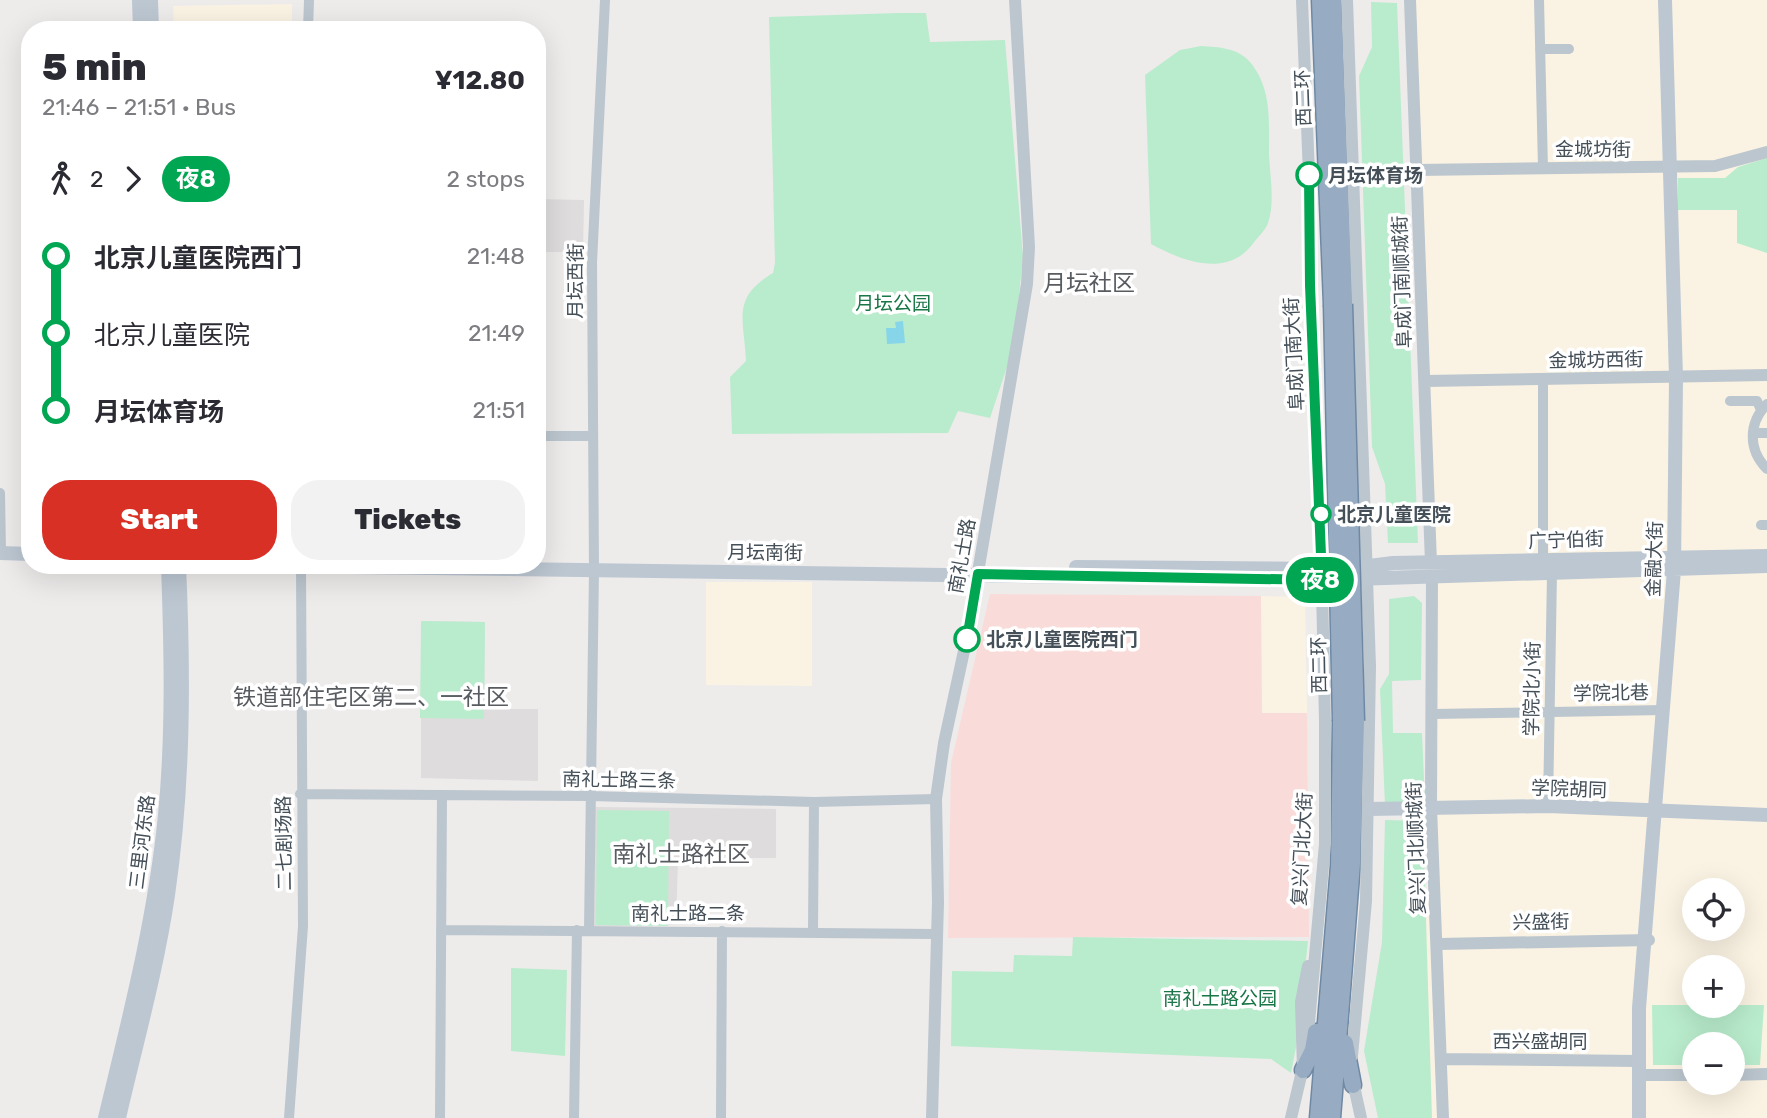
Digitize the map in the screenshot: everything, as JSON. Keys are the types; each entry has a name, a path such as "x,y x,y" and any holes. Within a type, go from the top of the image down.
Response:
{"highway":[{"name":"西二环","path":"1320,0 1348,721"},
{"name":"西二环","path":"1318,1118 1352,863 1334,0"},
{"name":"西二环","path":"1332,1118 1334,1007"},
{"path":"1303,1070 1313,1050 1317,1020 1334,1007 1353,1085"}],"main road":[{"path":"139,0 140,21"},
{"path":"150,0 151,21"},
{"name":"金融大街","path":"1641,1070 1646,939 1659,813 1677,563 1679,378 1669,168 1665,0"},
{"path":"0,556 21,555"},
{"path":"0,556 21,561"},
{"name":"广宁伯街","path":"1431,570 1552,573 1767,556"},
{"name":"广宁伯街","path":"1345,574 1543,560 1767,566"},
{"name":"月坛南街","path":"546,562 594,566"},
{"name":"金融大街","path":"1659,813 1664,710 1677,563"},
{"name":"月坛南街","path":"546,566 1345,574"},
{"name":"三里河东路","path":"105,1118 145,951 165,818 172,674 168,574"},
{"name":"三里河东路","path":"118,1118 158,953 177,820 183,675 179,574"},
{"name":"学院胡同","path":"1369,809 1548,806 1659,813 1767,815"},
{"path":"1639,1118 1641,1070"},
{"path":"1641,1070 1646,1118"}],"street":[{"path":"308,21 309,0"},
{"name":"月坛西街","path":"589,930 594,566 592,262 605,0"},
{"name":"南礼士路","path":"932,1118 935,933 938,902 936,799 944,743 979,570 1027,284 1028,234 1015,0"},
{"name":"阜成门南大街","path":"1302,0 1322,574"},
{"path":"1347,0 1367,573 1369,809 1366,996 1352,1049 1353,1085 1361,1118"},
{"name":"阜成门南顺城街","path":"1410,0 1431,570"},
{"path":"1539,0 1543,168"},
{"path":"1540,49 1569,49"},
{"name":"金城坊街","path":"1417,170 1715,166 1767,152"},
{"name":"金城坊西街","path":"1426,381 1767,375"},
{"path":"1543,381 1543,560"},
{"path":"1730,401 1757,401 1764,407 1753,433 1754,448 1767,469"},
{"path":"1753,433 1767,433"},
{"path":"546,436 593,436"},
{"path":"1754,448 1767,448"},
{"path":"0,494 0,556"},
{"path":"1342,500 1345,574"},
{"path":"1320,501 1364,500"},
{"name":"复兴门北顺城街","path":"1431,570 1432,807 1439,944 1443,1118"},
{"name":"学院北小街","path":"1548,806 1552,573"},
{"name":"二七剧场路","path":"289,1118 303,926 300,794 302,574"},
{"name":"复兴门北大街","path":"1303,1070 1301,989 1308,969 1311,939 1316,925 1325,844 1322,574"},
{"name":"学院北巷","path":"1432,713 1664,710"},
{"name":"南礼士路三条","path":"300,794 590,796 814,802 936,799"},
{"path":"440,1118 442,795"},
{"path":"813,930 814,802"},
{"name":"南礼士路二条","path":"441,930 813,930 935,933"},
{"path":"574,1118 577,930"},
{"path":"721,1118 722,931"},
{"name":"兴盛街","path":"1439,944 1646,939"},
{"name":"西兴盛胡同","path":"1441,1059 1682,1074"},
{"path":"1291,1118 1303,1070"},
{"path":"1745,1075 1767,1074"}],"shaded area":[{"path":"1410,0 1767,0 1767,1118 1423,1118 1432,576"},
{"path":"292,4 292,21 174,21 173,6"},
{"path":"546,199 584,200 583,252 546,252"},
{"path":"706,582 812,582 812,686 706,685"},
{"path":"990,594 1261,596 1262,713 1307,713 1309,937 948,938 951,763"},
{"path":"1261,596 1301,597 1305,602 1307,713 1262,713"},
{"path":"421,621 485,622 484,709 538,709 538,781 421,778"},
{"path":"595,807 776,809 776,858 678,858 676,924 594,927"}],"green space":[{"path":"1371,2 1397,3 1418,543 1388,543 1385,484 1372,447 1359,76 1372,47"},
{"name":"月坛公园","path":"926,13 930,42 1005,40 1023,256 1014,346 990,418 958,411 948,433 732,434 730,377 746,361 743,321 745,300 760,282 773,273 775,263 769,17"},
{"path":"1201,46 1234,51 1245,57 1257,72 1268,106 1272,198 1268,223 1244,253 1232,260 1206,264 1151,244 1145,75 1180,50"},
{"path":"1767,158 1767,253 1737,243 1737,210 1678,210 1678,178 1725,178 1738,167"},
{"path":"1414,596 1422,603 1421,680 1392,681 1393,733 1422,733 1425,803 1385,805 1380,689 1389,674 1389,599"},
{"path":"421,621 485,622 484,719 420,718"},
{"path":"597,810 669,811 668,926 596,925"},
{"path":"1385,820 1423,821 1432,1118 1378,1118 1364,1051 1382,942"},
{"name":"南礼士路公园","path":"1073,937 1308,941 1298,1037 1291,1073 1271,1059 951,1046 952,971 1013,972 1014,955 1072,956"},
{"path":"511,968 567,970 565,1056 511,1051"},
{"path":"1652,1005 1682,1005 1682,1018 1745,1018 1745,1005 1764,1005 1760,1065 1745,1065 1745,1032 1682,1032 1682,1065 1653,1065"}],"water":[{"path":"903,321 905,343 887,344 886,328 896,328 895,322"}],"bus line":[{"name":"夜8","path":"967,639 978,574 1322,580 1310,285 1309,175"}],"place":[{"name":"月坛体育场","path":"1309,175"},
{"name":"北京儿童医院","path":"1321,514"},
{"name":"北京儿童医院西门","path":"967,639"}],"district":[{"name":"月坛社区","path":"1089,283"},
{"name":"铁道部住宅区第二、一社区","path":"371,697"},
{"name":"南礼士路社区","path":"681,854"}]}
